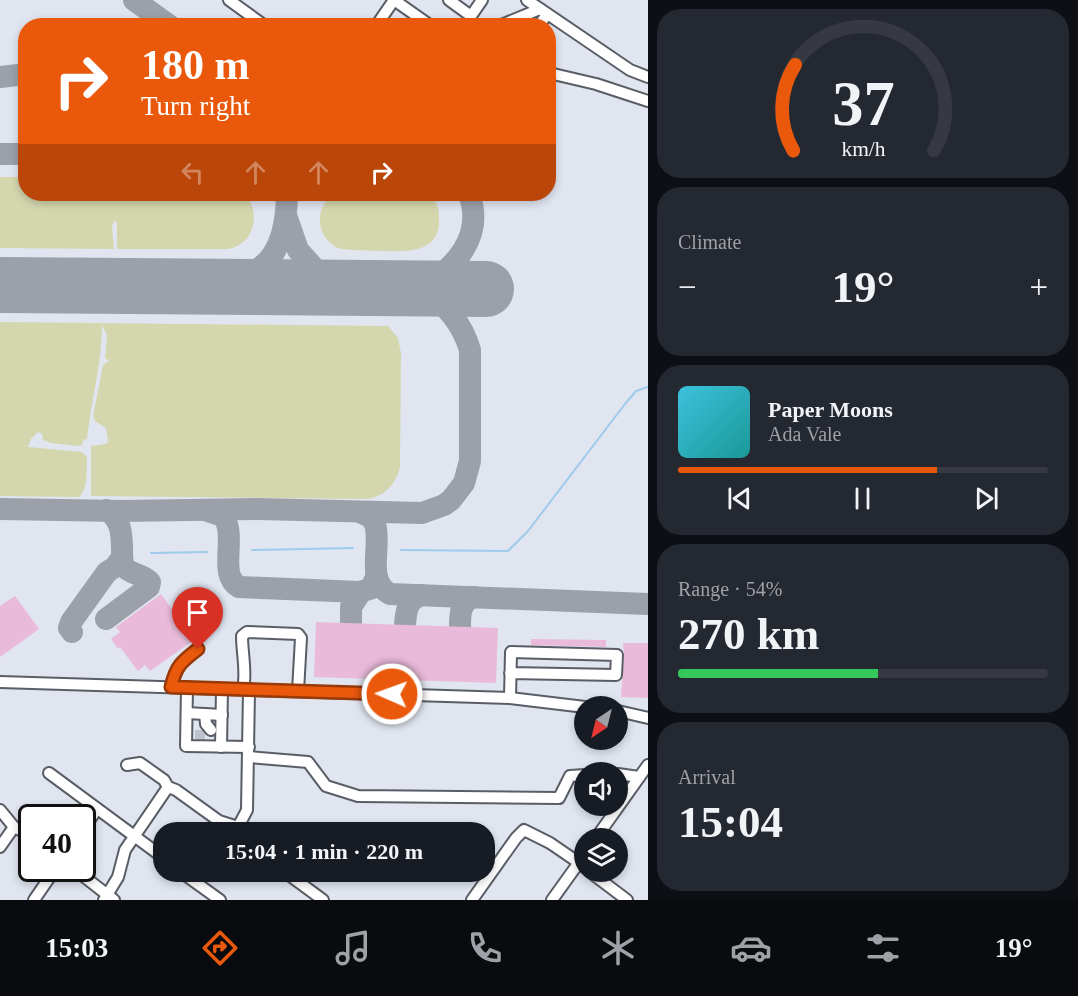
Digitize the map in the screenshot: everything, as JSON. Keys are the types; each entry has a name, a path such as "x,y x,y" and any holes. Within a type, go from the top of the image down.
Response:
{"street":[{"path":"229,0 253,18"},
{"path":"382,18 394,0 420,18"},
{"path":"449,0 471,16 482,0"},
{"path":"527,0 553,18"},
{"path":"522,18 543,11"},
{"path":"541,18 543,11"},
{"path":"556,20 630,70 648,77"},
{"path":"556,75 596,84 648,101"},
{"path":"242,822 247,810 249,752 242,636 247,632 298,633 302,638 298,691"},
{"path":"171,687 174,672 186,658 198,649"},
{"path":"510,673 616,675 617,655 511,652 510,673 510,698"},
{"path":"0,682 510,698 574,706"},
{"path":"187,688 186,746 205,733 222,714"},
{"path":"221,747 222,689"},
{"path":"187,713 221,747 308,762 326,786 358,796 559,798 570,776 574,776"},
{"path":"628,713 648,718"},
{"path":"127,765 141,763 164,780 168,787 176,790 221,822"},
{"path":"603,828 648,765"},
{"path":"49,773 153,850"},
{"path":"628,775 639,777"},
{"path":"89,882 108,899 118,877 125,850 168,787"},
{"path":"0,810 18,828"},
{"path":"0,847 14,826"},
{"path":"472,900 516,838 524,831 574,856"},
{"path":"552,900 574,872"},
{"path":"34,900 46,882"},
{"path":"196,882 220,900"},
{"path":"299,882 323,900"},
{"path":"603,882 626,900"}],"green space":[{"path":"0,177 18,177 18,201 249,201 253,210 254,219 249,235 244,242 227,249 117,249 117,223 114,220 112,228 114,249 0,248"},
{"path":"326,201 435,201 439,216 438,229 428,245 409,250 376,251 338,248 325,237 322,230 320,215"},
{"path":"0,322 388,326 398,338 401,353 400,466 398,472 393,483 385,492 367,499 91,496 91,446 108,442 106,428 95,421 93,416 103,365 109,361 105,358 107,335 102,325 100,354 87,439 78,446 51,443 43,440 42,434 38,432 31,439 28,447 82,452 87,457 86,479 82,493 79,497 0,496"}],"building":[{"path":"161,594 194,640 150,671 145,665 138,671 111,639 120,632 116,627"},
{"path":"15,596 39,629 0,657 0,606"},
{"path":"316,622 498,628 496,683 314,677"},
{"path":"531,639 606,640 606,647 531,645"},
{"path":"623,643 648,643 648,698 621,696"}],"waterway":[{"path":"401,550 508,551 528,531 636,391 648,387"},
{"path":"252,550 353,548"},
{"path":"151,553 207,552"}],"taxiway":[{"path":"134,0 159,18"},
{"path":"0,77 18,75"},
{"path":"0,154 18,154"},
{"path":"209,287 246,276 270,258 283,232 287,201"},
{"path":"420,289 444,272 463,250 473,224 471,201"},
{"path":"287,218 298,250 332,288"},
{"path":"0,509 121,511 258,509 422,513 444,505 451,500 464,483 470,461 470,350 463,331 452,315 423,289"},
{"path":"106,510 113,515 120,527 123,566 150,582 149,587 106,619"},
{"path":"205,510 223,516 227,524 229,574 239,587 359,592 370,589 376,578"},
{"path":"360,512 372,518 375,524 377,533 376,572 382,588 390,594 648,604"},
{"path":"72,632 69,628 71,622 107,572 115,567 122,557"},
{"path":"351,623 351,607 361,592"},
{"path":"405,625 410,603 422,595"},
{"path":"460,627 463,605 474,597"}],"runway":[{"path":"0,285 486,289"}],"tunnel":[{"path":"200,730 200,739"}],"route":[{"path":"198,649 186,658 174,672 171,687 392,694"}]}
